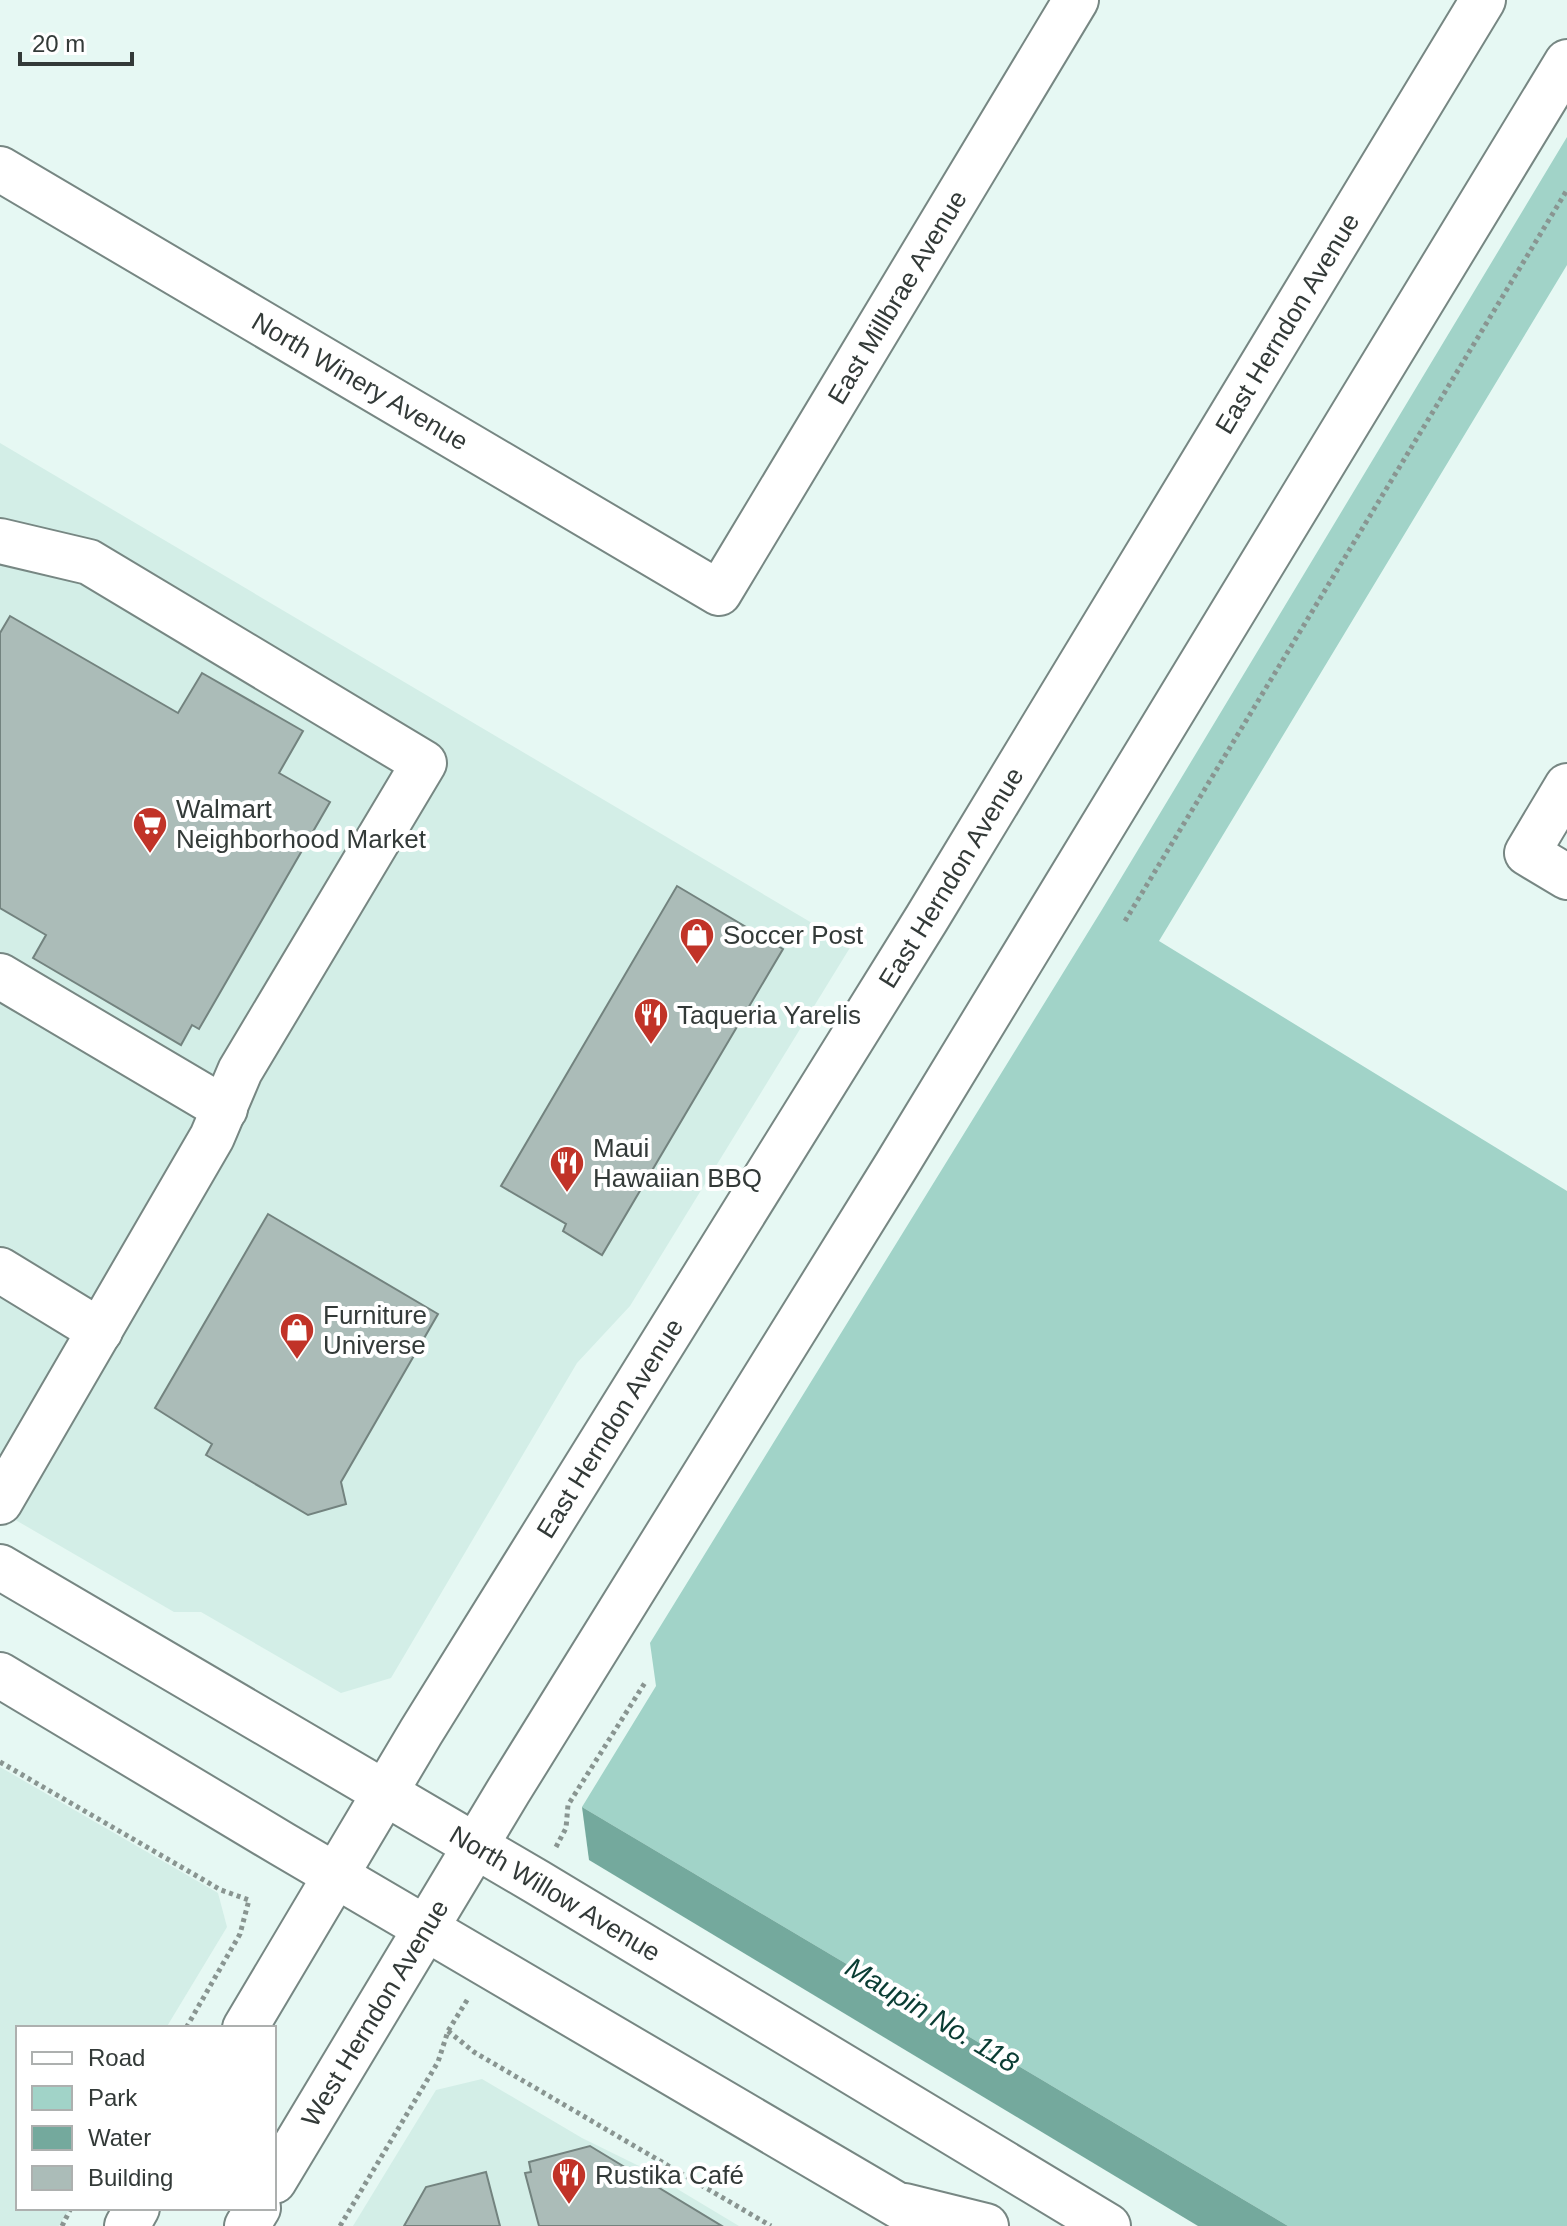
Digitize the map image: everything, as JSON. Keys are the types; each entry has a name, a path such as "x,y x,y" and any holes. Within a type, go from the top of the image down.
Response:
{"main road":[{"name":"East Millbrae Avenue","path":"719,593 1076,0"},
{"name":"East Herndon Avenue","path":"336,1876 385,1792 927,918 1483,0"},
{"path":"476,1846 912,1140 1567,62"},
{"name":"North Winery Avenue","path":"0,169 719,593"},
{"path":"0,541 89,562 424,763 240,1071 212,1137 0,1502"},
{"path":"1567,786 1527,853 1567,877"},
{"path":"0,976 225,1109"},
{"path":"0,1270 100,1331"},
{"name":"North Willow Avenue","path":"0,1567 476,1846 1108,2226"},
{"path":"0,1675 426,1928 888,2215 933,2226"},
{"name":"West Herndon Avenue","path":"276,2178 476,1846"},
{"path":"246,2026 336,1876"},
{"path":"888,2215 986,2226"}],"path":[{"path":"1125,921 1567,190"},
{"path":"566,1828 568,1805 646,1681"},
{"path":"0,1762 221,1890 249,1900 240,1934 187,2026"},
{"path":"340,2226 438,2062 448,2031 474,2052 771,2226"}],"shaded area":[{"path":"0,443 851,946 630,1306 577,1363 391,1678 341,1693 201,1612 174,1612 0,1511"},
{"path":"0,1767 218,1893 227,1927 167,2026 16,2026 16,2210 69,2210 59,2226 0,2226"},
{"path":"482,2079 582,2138 639,2166 739,2226 353,2226 436,2090"}],"green space":[{"path":"1567,137 1567,265 1159,941 1567,1191 1567,2226 1288,2226 582,1807 656,1686 650,1643 1103,908"}],"water":[{"name":"Maupin No. 118","path":"582,1807 1288,2226 1198,2226 589,1860"}],"building":[{"name":"Walmart Neighborhood Market","path":"10,616 178,713 202,673 303,731 279,773 330,802 199,1029 192,1025 181,1045 33,958 46,935 0,908 0,633"},
{"path":"677,886 783,949 602,1255 563,1231 566,1224 501,1186"},
{"name":"Furniture Universe","path":"268,1214 438,1314 341,1482 346,1504 308,1515 206,1455 212,1444 155,1408"},
{"path":"590,2146 722,2226 539,2226 525,2173 531,2172 529,2162"},
{"path":"486,2172 500,2226 404,2226 426,2187"}],"place":[{"name":"Walmart Neighborhood Market","path":"150,855"},
{"name":"Soccer Post","path":"697,966"},
{"name":"Taqueria Yarelis","path":"651,1046"},
{"name":"Maui Hawaiian BBQ","path":"567,1194"},
{"name":"Furniture Universe","path":"297,1361"},
{"name":"Rustika Café","path":"569,2206"}]}
